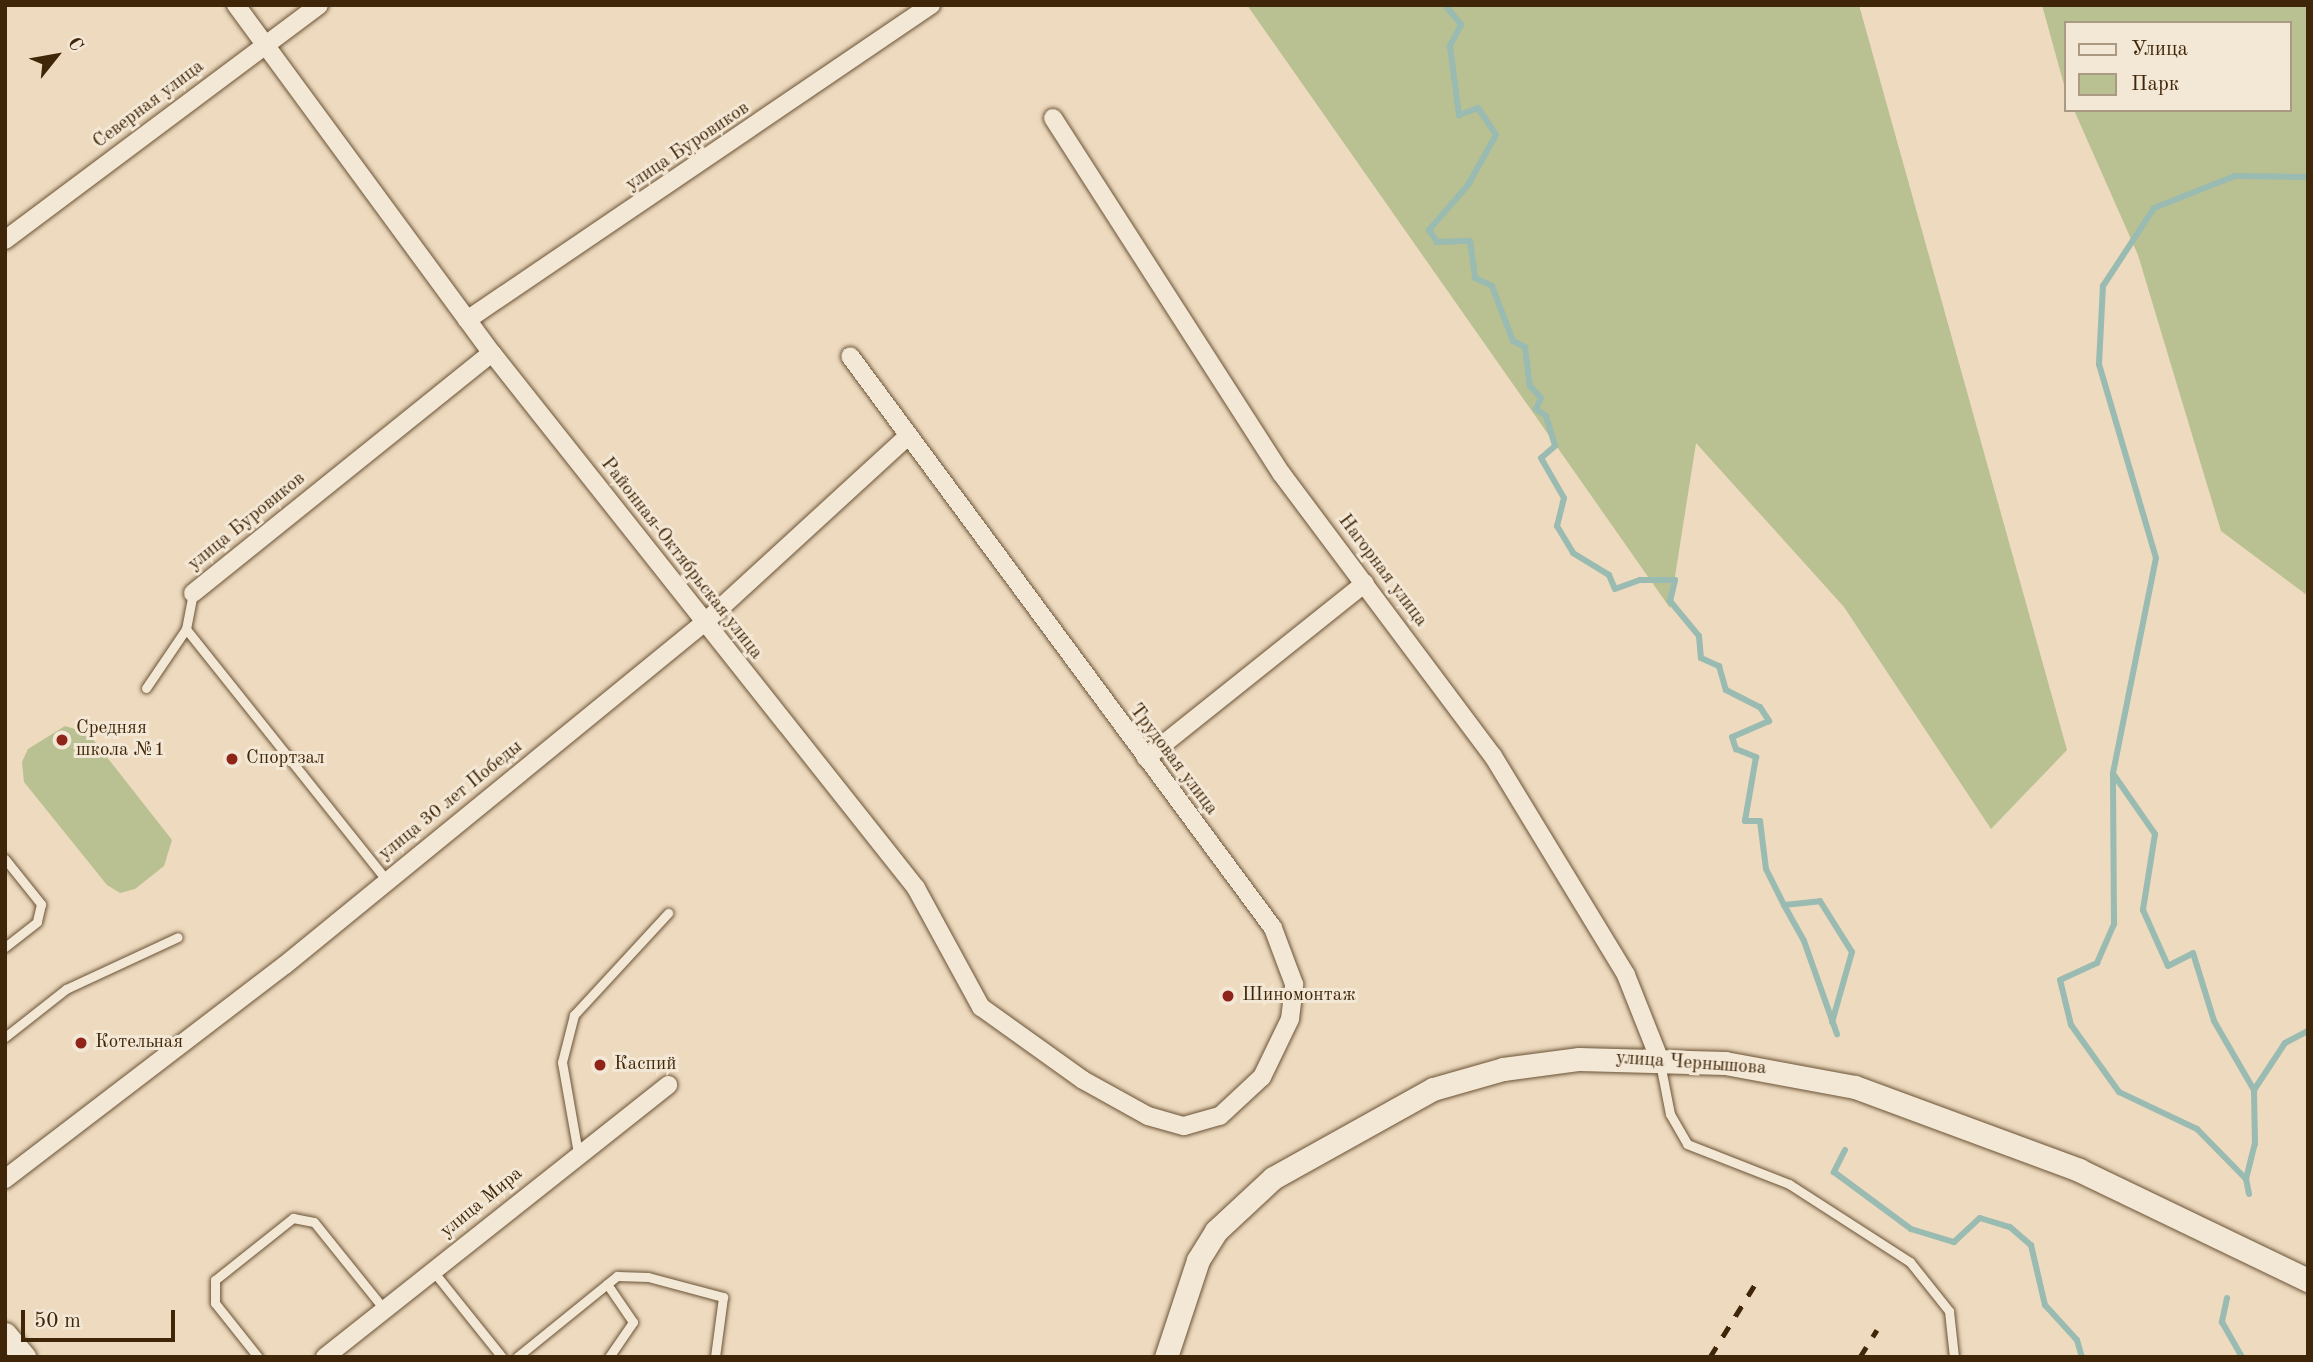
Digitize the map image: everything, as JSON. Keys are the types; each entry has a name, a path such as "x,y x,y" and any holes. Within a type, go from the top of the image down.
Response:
{"main road":[{"name":"улица Чернышова","path":"1166,1357 1198,1260 1216,1231 1308,1155 1464,1078 1578,1059 1659,1058 1797,1073 1940,1114 2079,1170 2308,1280"},
{"path":"5,1334 24,1357"}],"street":[{"name":"Районная-Октябрьская улица","path":"236,5 268,43 492,353 935,915 958,974 981,1007 1122,1102"},
{"name":"Северная улица","path":"5,240 319,5"},
{"name":"улица Буровиков","path":"467,320 930,5"},
{"name":"Нагорная улица","path":"1053,118 1191,341 1493,756 1643,1006 1659,1058"},
{"name":"улица Буровиков","path":"193,593 492,353"},
{"name":"Трудовая улица","path":"850,356 1146,758 1266,916 1285,954 1293,993 1273,1058 1236,1107 1184,1126 1122,1102"},
{"name":"улица 30 лет Победы","path":"5,1179 154,1070 705,622 908,436"},
{"path":"1146,758 1365,583"},
{"name":"улица Мира","path":"325,1357 578,1153 668,1085"}],"lane":[{"path":"146,688 186,629 193,593"},
{"path":"186,629 387,881"},
{"path":"5,859 41,904 37,922 5,947"},
{"path":"578,1153 562,1062 574,1015 667,913"},
{"path":"5,1037 66,989 178,937"},
{"path":"1659,1058 1671,1114 1687,1144 1789,1184 1910,1262 1949,1311 1954,1357"},
{"path":"258,1357 215,1303 215,1280 293,1218 314,1222 384,1309"},
{"path":"433,1270 502,1357"},
{"path":"517,1357 617,1276 648,1277 723,1297 715,1357"},
{"path":"607,1284 633,1322 609,1357"}],"green space":[{"path":"1247,5 1859,5 2067,750 1991,829 1844,607 1696,443 1670,608"},
{"path":"2042,5 2308,5 2308,596 2221,531 2138,255 2075,112 2292,112 2292,21 2064,21 2064,85"},
{"path":"65,726 88,733 172,840 164,866 135,889 120,893 107,885 24,782 22,762 28,749"}],"waterway":[{"path":"1445,5 1461,25 1450,46 1459,115 1478,108 1496,135 1468,185 1429,230 1437,242 1470,241 1475,278 1492,286 1513,341 1525,347 1530,386 1541,398 1536,409 1546,416 1555,446 1541,458 1564,498 1557,526 1573,553 1609,575 1615,589 1640,580 1675,580 1670,601 1699,636 1701,658 1719,666 1726,690 1760,707 1769,721 1732,737 1736,749 1756,757 1745,821 1760,821 1766,869 1784,905 1820,901 1852,952 1832,1022"},
{"path":"2249,1194 2246,1179 2197,1129 2119,1092 2071,1025 2060,980 2097,963 2114,924 2113,773 2156,558 2099,364 2103,286 2154,208 2235,176 2308,177"},
{"path":"2114,775 2155,834 2143,910 2168,966 2193,953 2214,1021 2254,1090"},
{"path":"1784,905 1804,941 1837,1034"},
{"path":"2246,1179 2255,1144 2254,1090 2285,1043 2308,1031"},
{"path":"1845,1150 1834,1172 1911,1229 1954,1242 1980,1218 2010,1227 2031,1245 2045,1305 2077,1340 2082,1357"},
{"path":"2227,1298 2222,1322 2242,1357"}],"railway":[{"path":"1710,1357 1754,1286"},
{"path":"1860,1357 1877,1330"}],"place":[{"name":"Средняя школа №1","path":"62,740"},
{"name":"Спортзал","path":"232,759"},
{"name":"Шиномонтаж","path":"1228,996"},
{"name":"Котельная","path":"81,1043"},
{"name":"Каспий","path":"600,1065"}]}
